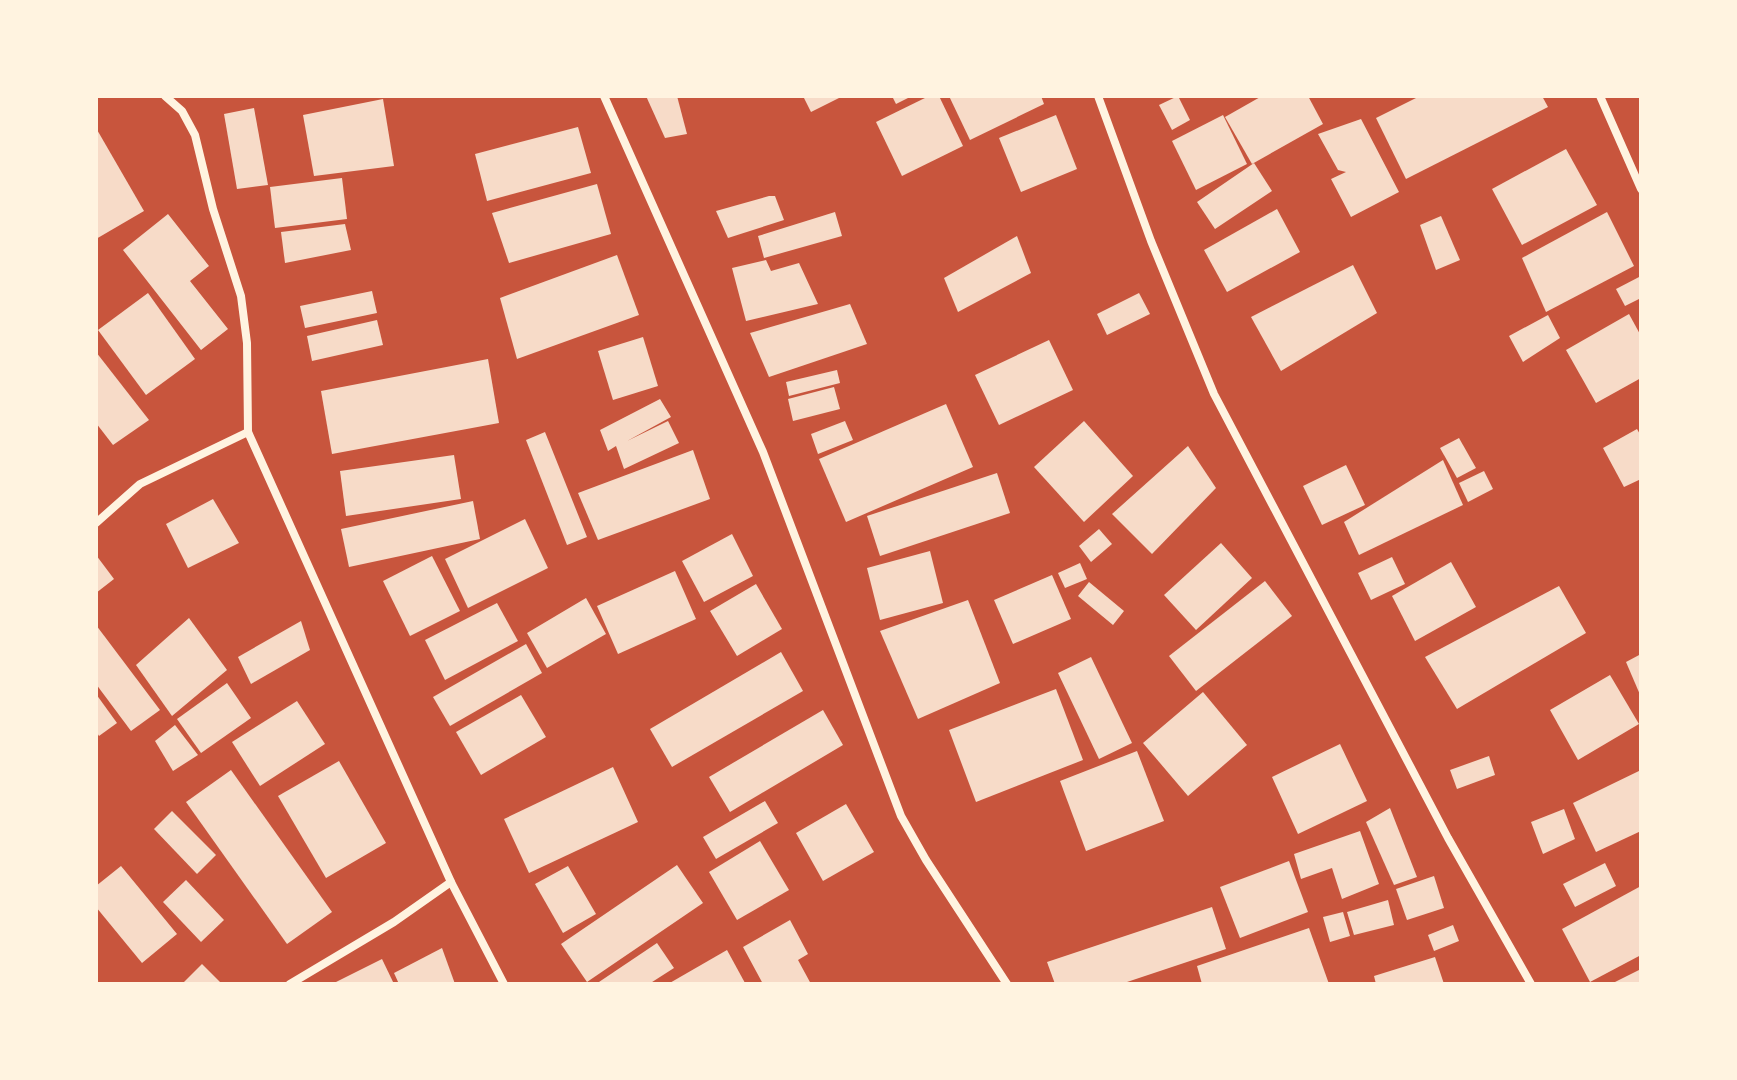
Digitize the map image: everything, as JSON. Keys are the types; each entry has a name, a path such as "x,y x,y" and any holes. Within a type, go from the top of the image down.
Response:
{"street":[{"path":"165,96 182,111 195,135 213,209 241,296 247,343 248,432 451,882 504,984"},
{"path":"604,96 763,452 901,816 1007,984"},
{"path":"1098,96 1151,241 1214,394 1448,838 1531,984"},
{"path":"1600,96 1641,189"},
{"path":"1630,164 1641,158"},
{"path":"96,523 140,484 248,432"},
{"path":"290,984 394,922 451,882"}],"building":[{"path":"646,96 677,96 687,134 665,138"},
{"path":"803,96 843,96 811,112"},
{"path":"892,96 912,96 896,104"},
{"path":"929,96 939,96 963,146 902,176 876,122"},
{"path":"949,96 1041,96 1044,104 970,140"},
{"path":"1178,96 1190,120 1172,130 1159,105"},
{"path":"1262,96 1308,96 1323,124 1252,164 1225,117"},
{"path":"1420,96 1542,96 1548,107 1406,179 1376,118"},
{"path":"383,99 394,166 314,176 303,115"},
{"path":"254,108 268,185 237,189 224,114"},
{"path":"1056,115 1077,169 1021,192 999,138"},
{"path":"1223,115 1247,164 1196,190 1172,141"},
{"path":"1361,119 1399,192 1351,217 1331,179 1346,172 1338,170 1318,134"},
{"path":"578,127 591,173 487,201 475,154"},
{"path":"96,128 144,211 96,239"},
{"path":"1566,149 1597,205 1522,245 1492,189"},
{"path":"1254,163 1272,191 1215,229 1197,202"},
{"path":"342,178 347,219 275,228 270,187"},
{"path":"597,184 611,234 509,263 492,213"},
{"path":"775,196 784,220 728,238 716,211"},
{"path":"1277,209 1300,252 1227,292 1204,250"},
{"path":"835,212 842,236 764,258 758,236"},
{"path":"1607,212 1634,266 1546,312 1522,258"},
{"path":"168,214 209,266 190,281 228,329 201,350 123,250"},
{"path":"1441,216 1460,260 1436,270 1420,225"},
{"path":"345,224 351,250 285,263 281,232"},
{"path":"1017,236 1031,273 958,312 944,278"},
{"path":"617,255 639,315 517,359 500,298"},
{"path":"766,260 771,271 799,263 818,304 746,321 732,268"},
{"path":"1353,265 1377,313 1281,371 1251,317"},
{"path":"1641,276 1641,298 1625,306 1616,289"},
{"path":"372,291 377,313 305,328 300,306"},
{"path":"148,293 195,359 146,395 98,330"},
{"path":"1139,293 1150,314 1107,335 1097,314"},
{"path":"850,304 867,344 769,377 750,333"},
{"path":"1629,314 1641,336 1641,378 1596,403 1566,350"},
{"path":"1548,315 1560,338 1523,362 1509,336"},
{"path":"377,320 383,345 312,361 307,336"},
{"path":"643,337 658,386 613,400 598,351"},
{"path":"1049,340 1073,390 999,425 975,375"},
{"path":"96,352 149,420 113,445 96,423"},
{"path":"488,359 499,423 332,454 321,391"},
{"path":"837,370 840,383 789,396 786,382"},
{"path":"834,387 840,409 793,421 788,399"},
{"path":"660,399 671,417 627,441 668,421 679,443 624,469 616,446 608,451 600,430"},
{"path":"946,404 973,467 846,522 819,459"},
{"path":"845,421 853,440 818,454 811,434"},
{"path":"1084,421 1133,476 1084,522 1034,467"},
{"path":"1637,429 1641,436 1641,479 1624,487 1603,448"},
{"path":"545,432 587,537 567,545 526,440"},
{"path":"1459,438 1476,468 1457,478 1440,448"},
{"path":"1188,446 1216,488 1152,554 1112,514"},
{"path":"693,450 710,499 598,540 578,493"},
{"path":"454,455 461,499 346,516 340,471"},
{"path":"1443,460 1463,505 1359,555 1344,522"},
{"path":"1346,465 1365,505 1322,525 1303,486"},
{"path":"1484,471 1493,489 1468,502 1459,483"},
{"path":"997,473 1010,513 880,556 867,516"},
{"path":"213,499 239,543 188,568 166,524"},
{"path":"473,501 480,539 349,567 341,529"},
{"path":"525,519 548,568 468,608 445,559"},
{"path":"1099,529 1112,544 1091,562 1079,546"},
{"path":"732,534 753,576 704,602 682,561"},
{"path":"1221,543 1252,578 1196,630 1164,595"},
{"path":"930,551 943,603 880,620 867,568"},
{"path":"96,555 114,579 96,593"},
{"path":"432,556 460,611 410,636 383,581"},
{"path":"1392,557 1405,584 1371,600 1358,573"},
{"path":"1451,562 1476,607 1415,641 1392,596"},
{"path":"1080,563 1087,579 1065,588 1058,573"},
{"path":"675,571 696,619 618,654 597,606"},
{"path":"1052,575 1071,619 1013,644 994,600"},
{"path":"1265,581 1292,616 1196,691 1169,656"},
{"path":"1089,582 1124,611 1113,625 1078,596"},
{"path":"756,584 782,629 737,656 710,611"},
{"path":"1559,586 1586,633 1457,709 1425,657"},
{"path":"586,598 606,634 547,668 527,633"},
{"path":"968,600 1000,683 918,719 880,631"},
{"path":"497,603 518,641 445,680 425,640"},
{"path":"189,618 227,670 172,716 136,665"},
{"path":"301,621 310,650 251,684 238,657"},
{"path":"96,625 160,710 131,731 96,684"},
{"path":"526,644 542,673 450,726 433,697"},
{"path":"781,652 803,691 672,767 650,729"},
{"path":"1641,654 1641,697 1626,662"},
{"path":"1091,657 1132,743 1099,759 1058,673"},
{"path":"1610,675 1639,724 1578,760 1550,710"},
{"path":"227,683 251,718 201,753 177,719"},
{"path":"1056,689 1083,760 976,802 949,730"},
{"path":"1203,692 1247,745 1188,796 1143,743"},
{"path":"96,694 117,723 99,736 96,731"},
{"path":"521,695 546,737 481,775 456,732"},
{"path":"297,701 325,744 260,786 232,742"},
{"path":"823,710 843,745 730,812 709,777"},
{"path":"175,725 198,755 173,771 155,741"},
{"path":"1340,744 1367,801 1298,834 1272,777"},
{"path":"1137,751 1164,821 1086,851 1060,781"},
{"path":"1489,756 1495,775 1457,789 1450,770"},
{"path":"339,761 386,843 326,878 278,796"},
{"path":"613,767 638,822 529,873 504,819"},
{"path":"231,770 332,912 287,944 186,802"},
{"path":"1641,770 1641,831 1596,852 1573,803"},
{"path":"765,801 778,823 716,859 703,837"},
{"path":"846,804 874,852 823,881 796,833"},
{"path":"1390,808 1417,877 1394,885 1366,822"},
{"path":"1564,809 1575,839 1543,854 1531,822"},
{"path":"172,811 216,855 197,874 154,829"},
{"path":"1360,831 1379,884 1342,899 1332,868 1301,879 1294,854"},
{"path":"760,841 789,890 737,920 709,872"},
{"path":"1289,861 1308,912 1240,938 1220,887"},
{"path":"1605,863 1616,886 1575,907 1563,884"},
{"path":"677,865 703,903 587,982 561,944"},
{"path":"121,866 177,934 142,963 96,907 96,886"},
{"path":"568,866 596,914 563,933 535,884"},
{"path":"1434,876 1444,908 1407,920 1396,889"},
{"path":"186,880 224,920 201,942 163,902"},
{"path":"1641,886 1641,955 1590,982 1562,929"},
{"path":"1388,900 1394,925 1354,935 1347,912"},
{"path":"1212,907 1226,949 1121,984 1055,984 1047,962"},
{"path":"1343,912 1350,936 1330,942 1323,917"},
{"path":"790,920 808,954 798,960 811,984 763,984 743,947"},
{"path":"1453,925 1459,941 1434,951 1428,935"},
{"path":"1309,928 1329,984 1202,984 1197,966"},
{"path":"657,943 674,968 649,984 596,984"},
{"path":"442,948 455,984 399,984 394,973"},
{"path":"727,950 745,983 668,984"},
{"path":"1435,957 1444,984 1376,984 1374,976"},
{"path":"382,959 394,984 332,984"},
{"path":"202,964 222,984 182,984"},
{"path":"1641,969 1641,984 1611,984"}]}
